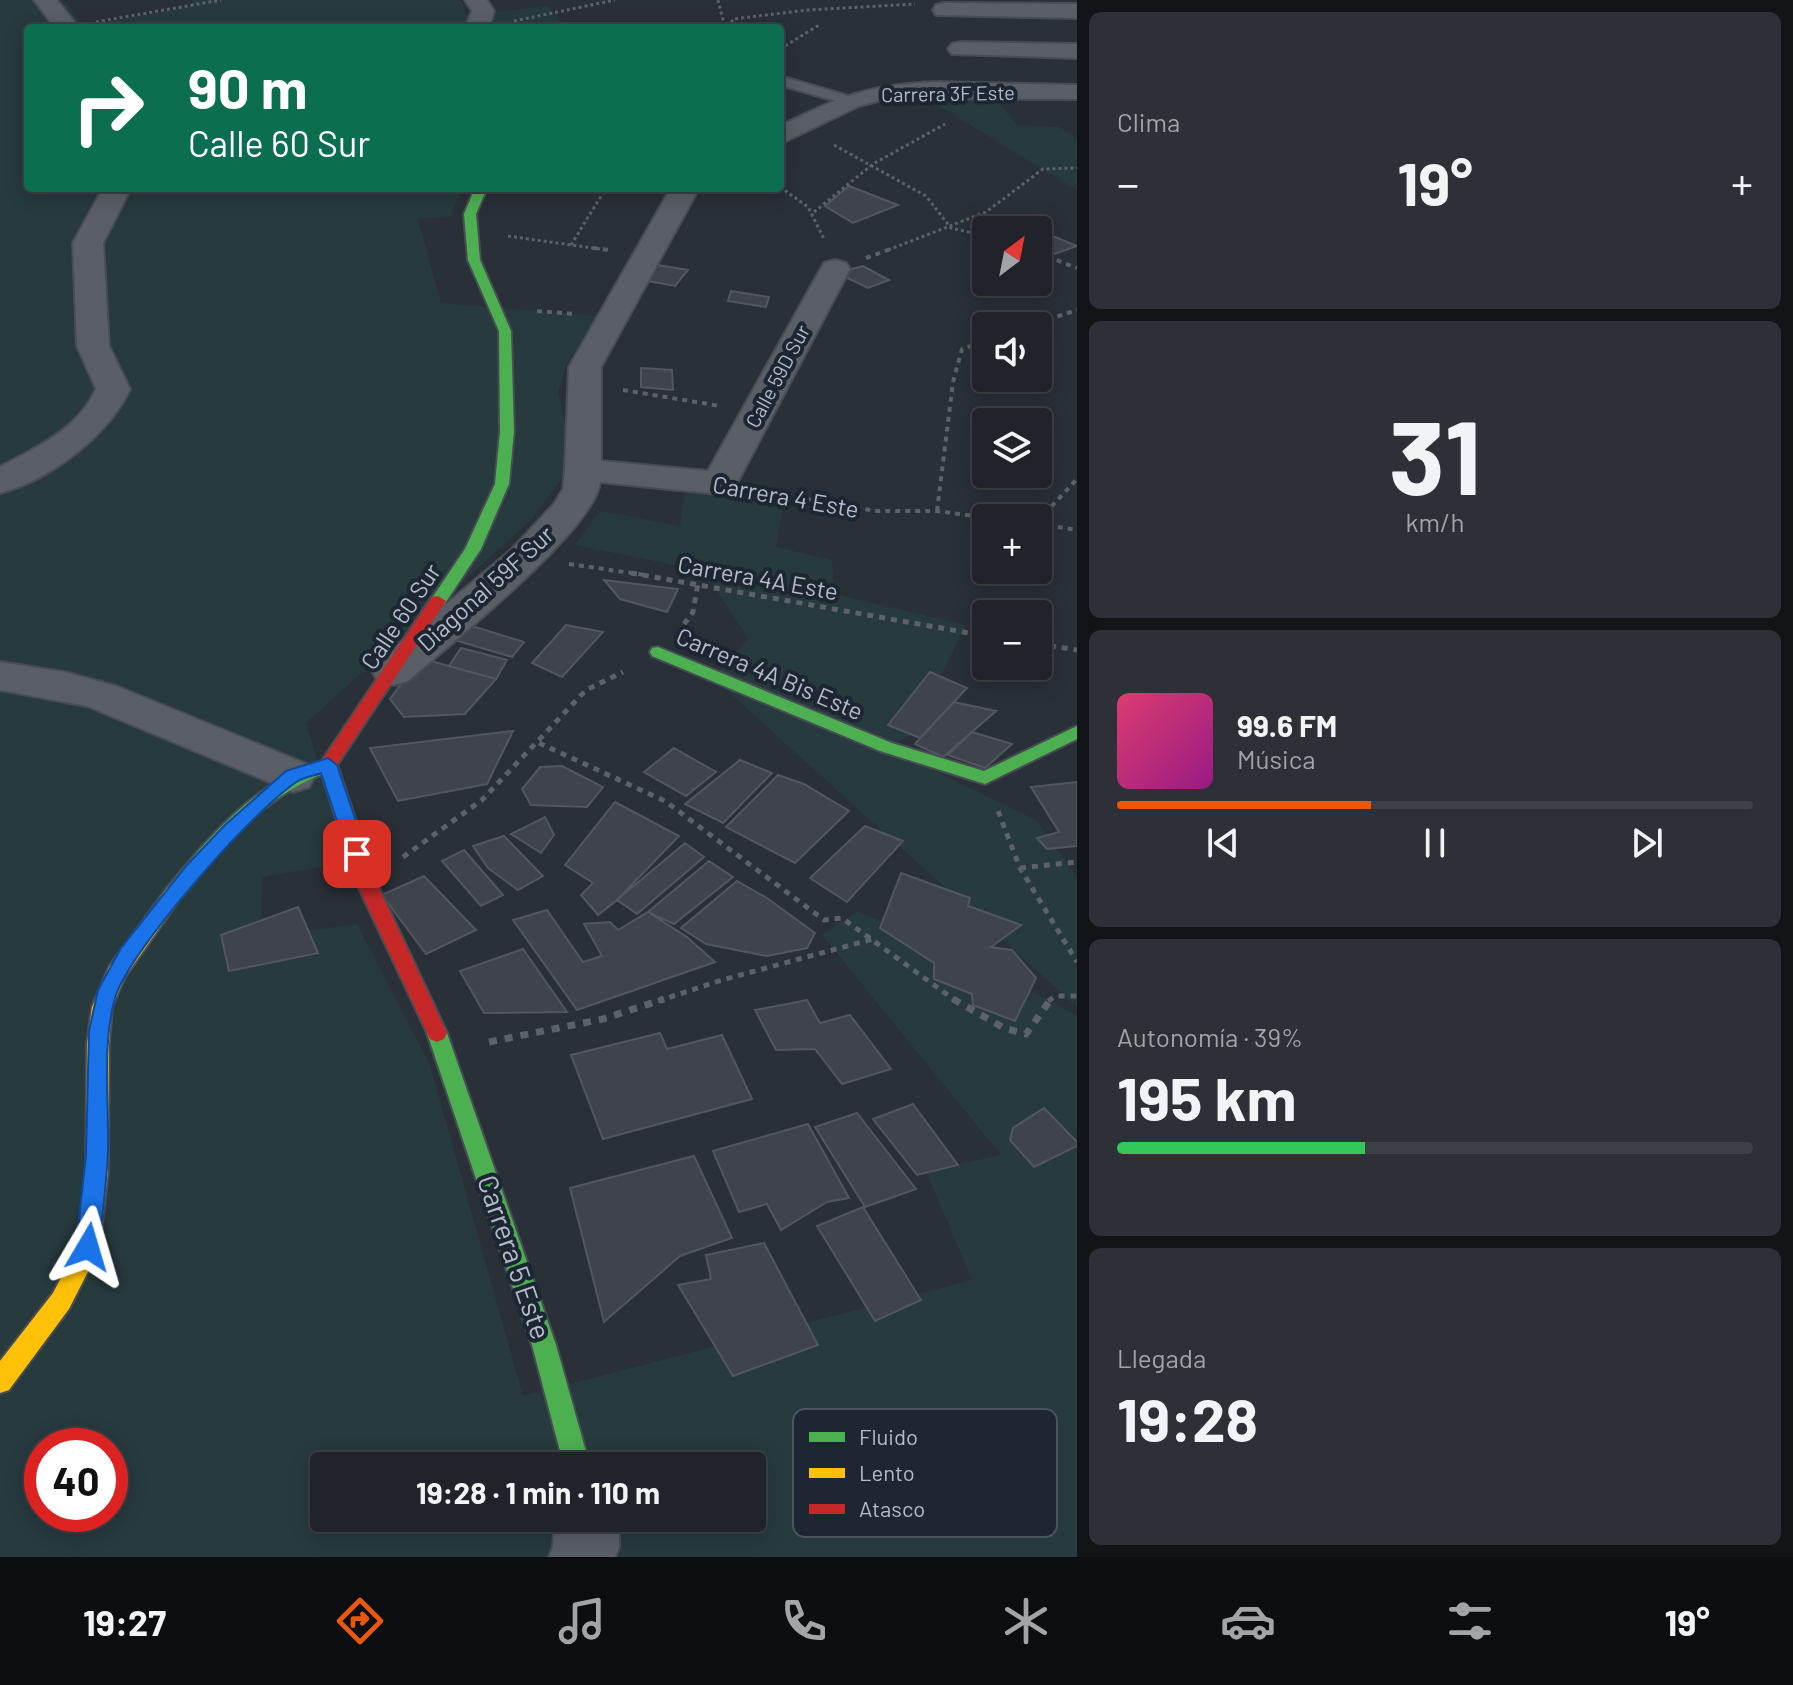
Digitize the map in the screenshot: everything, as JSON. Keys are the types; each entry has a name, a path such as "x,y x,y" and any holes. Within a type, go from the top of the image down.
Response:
{"street":[{"path":"45,0 65,24"},
{"path":"476,0 483,11 478,24"},
{"path":"934,89 966,74 960,49 942,5 1077,11"},
{"path":"960,49 1077,51"},
{"name":"Carrera 3F Este","path":"790,132 850,101 889,91 1077,92"},
{"path":"0,482 79,435 107,406 113,389 93,346 88,243 115,192"},
{"name":"Calle 60 Sur","path":"0,1381 80,1270 88,1247 97,1155 99,1031 105,996 138,941 194,871 242,820 310,770 391,672 473,549 502,484 507,431 505,331 474,260 470,214 479,192"},
{"path":"615,318 646,255 683,192"},
{"name":"Calle 59D Sur","path":"719,483 835,269"},
{"name":"Diagonal 59F Sur","path":"391,672 524,558 569,510 581,489 585,367 615,318"},
{"name":"Carrera 4 Este","path":"583,470 719,483"},
{"name":"Carrera 4A Bis Este","path":"658,652 886,747 985,778"},
{"path":"0,676 64,686 101,696 310,770 445,1051"},
{"path":"985,778 1077,732"},
{"name":"Carrera 5 Este","path":"445,1051 544,1345 573,1452"},
{"path":"582,1557 587,1532"}],"lane":[{"path":"784,81 850,101"}],"path":[{"path":"84,24 221,0"},
{"path":"511,22 615,0"},
{"path":"718,0 726,24"},
{"path":"730,24 733,19 808,10 907,3 942,5"},
{"path":"784,47 819,25"},
{"path":"814,212 873,164 950,121"},
{"path":"790,132 873,164 926,196 951,228 972,233"},
{"path":"784,189 798,196 814,212 835,269 951,228 986,212 1043,169 1077,168"},
{"path":"571,245 604,192"},
{"path":"472,231 646,255"},
{"path":"1052,258 1077,268"},
{"path":"495,307 615,318"},
{"path":"1052,318 1077,310"},
{"path":"937,511 953,382 962,349 972,346"},
{"path":"583,383 758,412"},
{"path":"1052,507 1077,479"},
{"name":"Carrera 4 Este","path":"719,483 875,511 937,511 972,516"},
{"path":"1052,526 1077,530"},
{"name":"Carrera 4A Este","path":"524,558 698,583 972,633"},
{"path":"1052,646 1077,650"},
{"name":"Carrera 4A Bis Este","path":"367,884 482,800 586,690 658,652"},
{"path":"539,743 665,801 824,920 842,918 935,985 1015,1032 1026,1034 1041,1007 1052,998 1077,996"},
{"path":"985,778 1020,868 1077,962"},
{"path":"1020,868 1077,862"},
{"path":"445,1051 603,1019 722,980 874,939"}],"green space":[{"path":"0,0 64,0 82,24 24,24 24,192 460,192 452,216 418,219 441,303 598,316 569,359 558,391 569,440 563,477 530,521 306,723 348,862 262,877 261,937 357,924 430,1065 523,1396 972,1280 926,1171 1001,1155 822,935 857,911 967,956 1077,1016 1077,1557 0,1557"},
{"path":"192,0 459,0 466,15 548,6 563,24 95,24 193,6"},
{"path":"988,90 1017,125 1059,127 1077,138 1077,190 929,100"},
{"path":"684,490 783,507 776,547 832,560 834,594 966,625 912,734 887,748 1036,820 1077,877 1077,1007 713,678 748,638 704,571 575,545 600,511 680,526"}],"building":[{"path":"849,186 898,205 853,223 825,206"},
{"path":"1052,236 1077,246 1052,255"},
{"path":"646,263 688,270 675,286 642,280"},
{"path":"863,266 889,280 868,288 837,273"},
{"path":"731,291 769,297 766,307 728,301"},
{"path":"641,368 672,370 673,390 641,387"},
{"path":"604,580 678,589 667,612 620,599"},
{"path":"456,621 524,642 512,657 444,637"},
{"path":"566,625 603,632 562,677 532,663"},
{"path":"461,648 507,660 496,679 449,666"},
{"path":"420,658 496,679 465,714 404,717 390,699"},
{"path":"930,672 967,688 920,738 888,725"},
{"path":"954,702 996,711 943,757 915,744"},
{"path":"513,731 487,784 398,801 370,748"},
{"path":"972,732 1012,744 985,768 948,755"},
{"path":"674,748 716,772 686,796 644,772"},
{"path":"740,760 772,773 723,823 685,804"},
{"path":"562,766 603,787 587,807 531,805 522,789 540,767"},
{"path":"778,775 804,784 849,811 795,863 726,827"},
{"path":"1077,782 1077,846 1047,849 1037,838 1059,832 1031,787"},
{"path":"615,802 679,836 617,900 598,915 581,895 593,883 565,865"},
{"path":"545,817 554,835 541,853 511,834"},
{"path":"865,826 903,841 847,902 810,878"},
{"path":"504,836 543,876 518,890 488,868 473,846"},
{"path":"685,843 704,857 637,914 617,900"},
{"path":"464,850 503,895 481,906 442,861"},
{"path":"709,861 733,877 674,924 648,912"},
{"path":"901,873 970,898 968,906 1021,925 991,947 1012,950 1036,978 1015,1021 973,1005 972,994 934,979 934,963 880,928"},
{"path":"424,876 476,930 426,954 382,895"},
{"path":"737,881 767,898 815,933 807,948 767,956 706,944 681,928"},
{"path":"298,907 318,953 229,971 221,935"},
{"path":"547,910 583,962 602,956 584,924 610,922 618,930 648,912 687,937 715,962 577,1010 513,920"},
{"path":"523,949 567,1012 484,1013 460,971"},
{"path":"807,1000 820,1023 850,1015 891,1069 842,1084 815,1049 776,1050 755,1010"},
{"path":"660,1033 667,1049 722,1035 752,1099 603,1139 571,1055"},
{"path":"913,1104 958,1165 917,1175 873,1119"},
{"path":"1044,1108 1077,1142 1077,1146 1034,1167 1010,1140 1013,1128"},
{"path":"857,1113 916,1189 865,1207 815,1127"},
{"path":"808,1124 849,1198 827,1202 781,1230 767,1204 739,1212 713,1151"},
{"path":"694,1156 732,1238 680,1256 604,1322 570,1188"},
{"path":"863,1207 921,1300 875,1321 817,1226"},
{"path":"764,1243 818,1345 733,1376 678,1285 711,1279 706,1255"}],"traffic: fast":[{"path":"438,601 473,549 502,484 507,431 505,331 474,260 470,214 479,192"},
{"path":"658,652 886,747 985,778 1077,732"},
{"path":"174,893 224,834 262,799 282,784 328,765"},
{"path":"437,1033 544,1345 573,1452"}],"traffic: slow":[{"path":"0,1381 61,1301 87,1250 97,1172 98,1044 102,1007 116,973 174,893"}],"traffic: jam":[{"path":"437,1033 367,884 328,765 438,601"}],"route":[{"path":"88,1247 97,1155 99,1031 105,996 129,954 194,871 232,830 293,776 328,765 357,854"}]}
